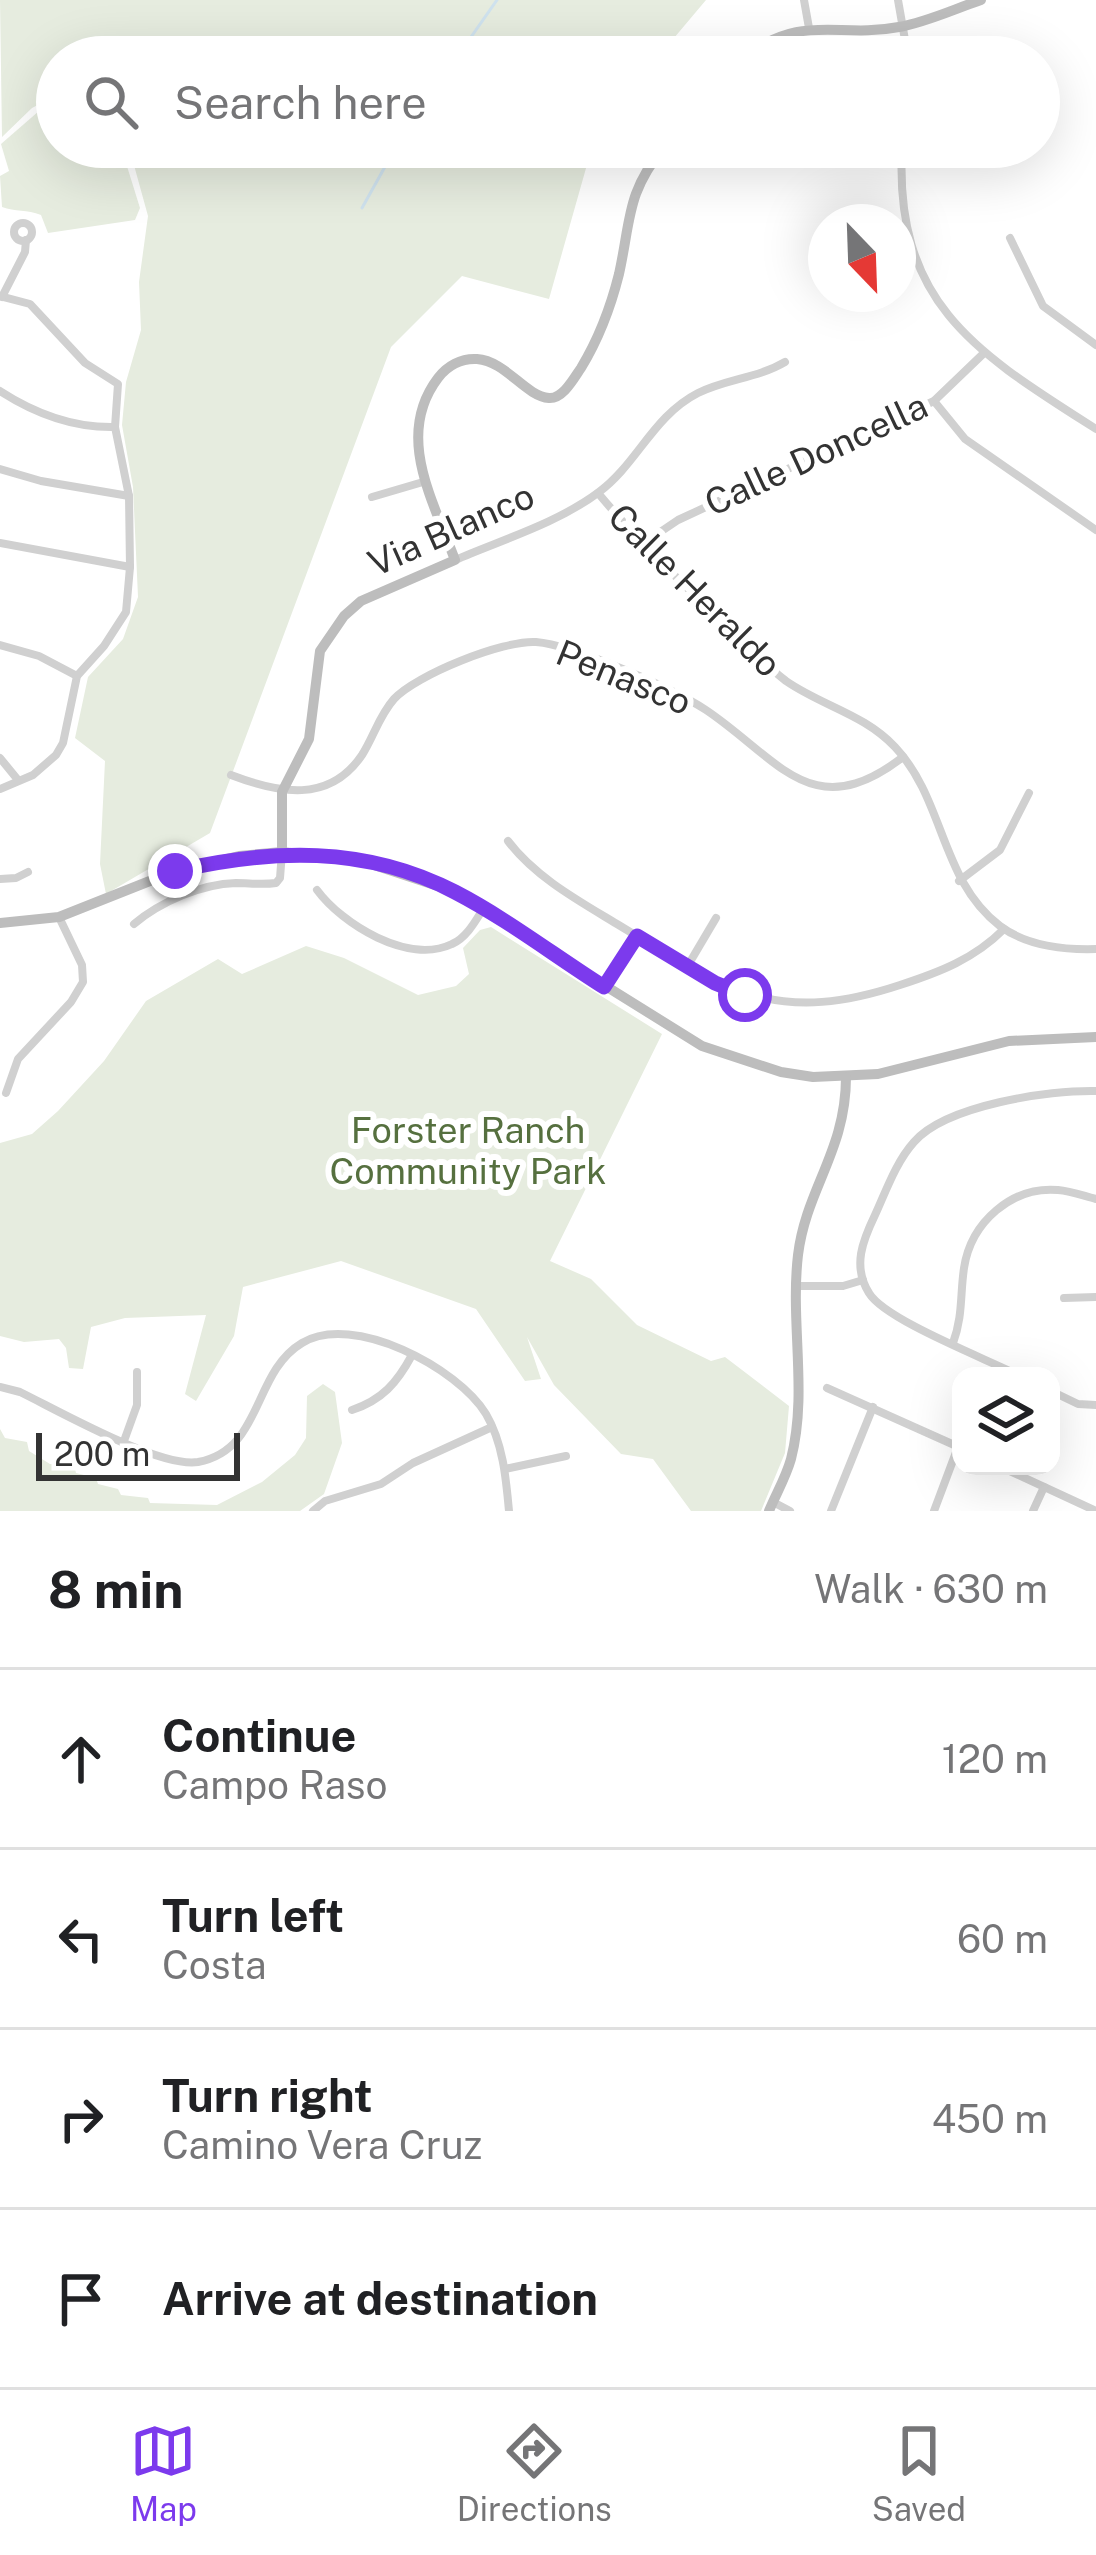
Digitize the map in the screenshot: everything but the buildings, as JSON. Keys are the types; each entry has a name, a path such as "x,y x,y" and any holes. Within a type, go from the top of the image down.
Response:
{"street":[{"path":"804,0 809,28"},
{"path":"898,0 904,36"},
{"path":"786,36 809,28 867,31 902,27 981,0"},
{"path":"454,560 423,482 418,451 421,413 429,390 443,370 479,358 504,368 549,398 561,395 603,322 618,276 631,198 650,168"},
{"path":"901,168 907,231 936,302 983,354 1096,429"},
{"path":"1010,238 1043,306 1096,345"},
{"path":"0,789 48,765 56,755 63,743 77,676 121,624 129,597 129,496 115,427 115,379 85,363 29,304 1,297 25,252 26,240"},
{"name":"Calle Doncella","path":"641,545 678,520 934,401 983,354"},
{"name":"Via Blanco","path":"282,852 282,792 309,739 320,651 344,616 362,602 598,493 671,411 698,393 765,374 785,362"},
{"path":"0,391 28,409 89,427 115,427"},
{"path":"934,401 965,439 1096,530"},
{"path":"0,469 41,482 129,496"},
{"path":"371,497 423,482"},
{"name":"Calle Heraldo","path":"598,493 641,545 776,672 873,727 903,757 923,784 959,881 974,902 1004,929 1050,947 1096,950"},
{"path":"0,543 130,567"},
{"name":"Penasco","path":"282,792 314,790 342,776 360,758 380,717 412,684 500,647 533,642 573,652 675,693 707,711 778,767 823,787 858,785 903,757"},
{"path":"0,645 39,656 77,676"},
{"path":"0,758 19,781"},
{"path":"231,775 282,792"},
{"path":"959,881 1000,850 1029,793"},
{"path":"508,841 520,858 637,936 687,968 745,995 808,1004 874,993 981,951 1004,929"},
{"path":"134,924 152,909 183,896 231,883 276,884 282,852"},
{"path":"0,923 59,917 175,871 238,856 282,852 362,861 453,891 702,1046 781,1072 846,1077 914,1066 1009,1041 1096,1036"},
{"path":"0,879 28,872"},
{"path":"317,890 327,905 382,939 410,949 453,944 483,909"},
{"path":"6,1094 18,1059 71,1002 83,982 82,965 59,917"},
{"path":"687,968 716,918"},
{"path":"604,987 637,936"},
{"path":"790,1511 771,1507 790,1462 795,1433 796,1286 805,1224 842,1128 846,1077"},
{"path":"1002,1367 882,1309 863,1280 860,1248 914,1141 952,1116 1060,1090 1096,1090"},
{"path":"953,1343 962,1322 968,1249 992,1213 1012,1199 1036,1192 1058,1190 1096,1199"},
{"path":"796,1286 843,1286 863,1280"},
{"path":"1064,1298 1096,1297"},
{"path":"0,1387 168,1462 197,1462 224,1453 248,1430 282,1359 304,1342 327,1334 367,1337 457,1379 480,1405 505,1469 509,1511"},
{"path":"352,1410 376,1401 401,1376 412,1355"},
{"path":"124,1441 137,1405 137,1372"},
{"path":"826,1388 952,1444"},
{"path":"1060,1395 1078,1404 1096,1405"},
{"path":"831,1511 873,1408"},
{"path":"314,1511 325,1501 381,1484 412,1463 492,1427"},
{"path":"505,1469 566,1456"},
{"path":"934,1511 952,1467"},
{"path":"1018,1475 1096,1511"},
{"path":"1033,1511 1044,1487"}],"green space":[{"path":"0,0 706,0 676,36 36,36 36,106 2,137"},
{"path":"36,114 36,168 128,168 140,208 135,220 48,233 41,215 2,207 0,176 9,171 1,144"},
{"path":"135,168 586,168 549,299 462,276 391,347 210,833 106,894 100,864 105,761 75,738 88,677 123,639 138,597 133,487 122,425 126,382 141,330 139,282 148,216"},
{"name":"Forster Ranch Community Park","path":"491,927 662,1034 550,1261 591,1279 637,1325 711,1361 725,1357 789,1406 785,1453 761,1511 691,1511 653,1459 621,1454 554,1385 527,1337 541,1379 525,1381 476,1309 341,1261 243,1287 234,1336 196,1401 185,1394 206,1315 125,1318 91,1327 83,1369 69,1368 66,1348 59,1339 24,1342 0,1336 0,1143 32,1134 58,1111 104,1061 146,1001 218,959 242,974 306,946 344,958 418,995 456,986 469,974 463,948 480,930"},
{"path":"323,1384 335,1392 342,1443 324,1494 300,1511 0,1511 0,1429 5,1438 27,1442 29,1451 50,1464 74,1465 76,1473 96,1478 98,1484 118,1489 121,1495 148,1498 150,1503 217,1505 262,1482 295,1455 306,1438 307,1396"}],"waterway":[{"path":"472,36 497,0"},
{"path":"362,208 384,168"}],"route":[{"path":"175,871 238,856 282,852 362,861 453,891 604,987 637,936 687,968 745,995"}]}
